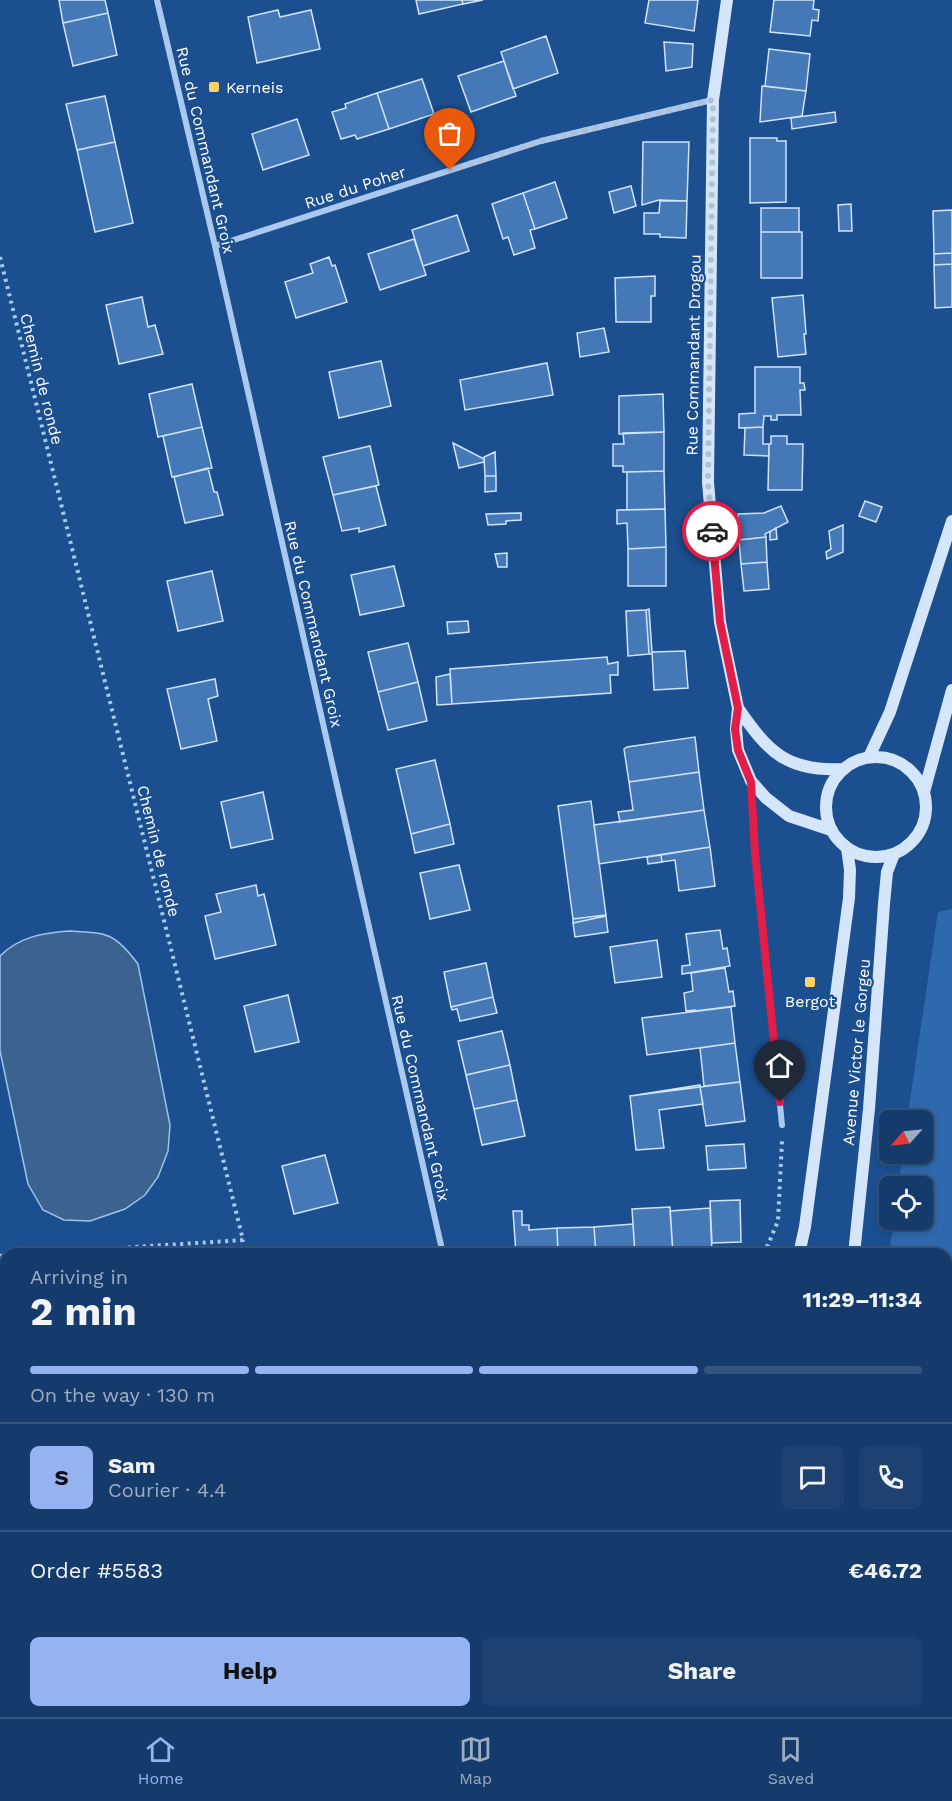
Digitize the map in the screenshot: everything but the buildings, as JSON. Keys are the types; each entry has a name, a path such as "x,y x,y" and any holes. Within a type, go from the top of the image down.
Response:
{"main road":[{"name":"Rue Commandant Drogou","path":"727,0 713,100 708,482 720,622 738,708 735,729 738,750 751,782 766,798 789,816 831,830"},
{"path":"869,757 890,712 952,521"},
{"path":"924,792 952,690"},
{"name":"Rue Commandant Drogou","path":"738,708 754,732 775,754 798,765 822,770 843,769"},
{"path":"869,757 887,758 903,765 916,777 924,792 926,807 924,822 918,836 907,847 882,857 869,857 847,848 831,830 826,814 827,797 832,782 843,769 855,761 869,757"},
{"name":"Avenue Victor le Gorgeu","path":"800,1248 849,898 850,870 847,848"},
{"name":"Avenue Victor le Gorgeu","path":"855,1248 869,1109 887,872 894,854"}],"street":[{"name":"Rue du Commandant Groix","path":"157,0 442,1248"},
{"name":"Rue du Poher","path":"214,246 541,141 713,100"},
{"path":"751,782 755,853 782,1125"}],"path":[{"name":"Chemin de ronde","path":"0,257 243,1240 120,1248"},
{"path":"767,1248 778,1221 782,1125"}],"shaded area":[{"path":"952,909 952,1248 890,1248 893,1230 933,1230 933,1176 900,1176 901,1164 933,1164 933,1110 908,1110 938,912"},
{"path":"69,931 92,932 109,936 130,953 138,964 170,1125 168,1151 158,1177 145,1195 125,1209 90,1221 64,1220 43,1210 28,1184 0,1051 0,956 23,940"}],"way so far":[{"path":"450,170 541,141 713,100 708,482 712,531"}],"place":[{"name":"Kerneis","path":"214,87"},
{"name":"Bergot","path":"810,982"}],"route":[{"path":"712,531 720,622 738,708 735,729 738,750 751,782 755,853 780,1102"}]}
